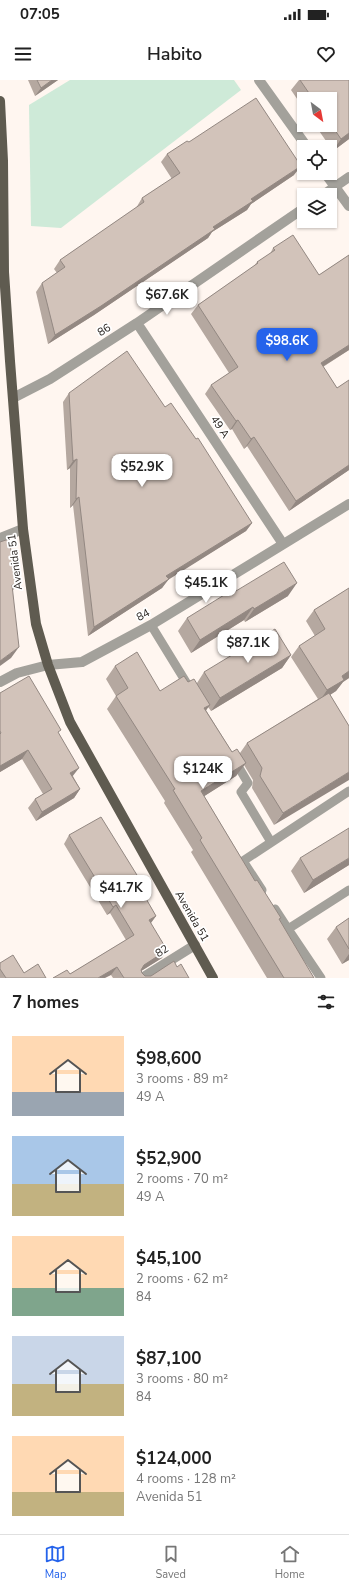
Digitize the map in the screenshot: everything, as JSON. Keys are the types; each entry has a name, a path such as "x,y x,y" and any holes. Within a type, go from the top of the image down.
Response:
{"main road":[{"name":"Avenida 51","path":"0,101 3,161 2,272 23,529 36,624 48,665 70,722 213,978"}],"street":[{"path":"259,80 302,140"},
{"path":"335,187 349,177"},
{"path":"330,180 349,206"},
{"name":"86","path":"13,398 50,379 137,323 297,213"},
{"name":"49 A","path":"137,323 283,544"},
{"name":"84","path":"0,682 17,672 48,665 82,662 151,625 349,504"},
{"path":"0,538 23,529"},
{"name":"82","path":"142,978 195,945"}],"lane":[{"path":"151,625 196,697"},
{"path":"228,750 248,783 241,792 271,842"},
{"path":"321,978 242,861 349,791"},
{"path":"288,929 349,890"}],"green space":[{"path":"70,80 234,80 241,90 61,228 31,226 29,105"}],"building":[{"path":"37,80 52,80 41,88"},
{"path":"300,80 349,80 349,133 341,139 336,132 337,92 308,92"},
{"path":"256,98 297,160 297,169 251,199 253,201 213,227 215,229 101,306 55,335 42,283 65,267 60,260 144,202 142,198 180,173 167,154 187,141 189,142"},
{"path":"293,235 319,275 349,255 349,345 321,363 337,388 349,380 349,465 296,501 254,437 251,439 238,420 236,421 211,385 238,367 198,305 258,263 257,262 275,250 273,248"},
{"path":"127,351 165,407 171,403 196,439 198,438 252,523 166,576 169,579 94,627 79,497 76,499 77,459 73,461 69,393"},
{"path":"9,539 17,585 12,585 19,647 0,661 0,542"},
{"path":"284,562 297,583 254,609 253,607 200,640 187,618 229,592 231,594"},
{"path":"349,588 349,671 342,676 344,680 327,690 299,646 325,629 314,610"},
{"path":"275,629 291,655 220,698 204,672"},
{"path":"137,652 160,691 184,676 188,682 194,679 210,705 204,708 232,752 237,749 246,763 201,791 255,881 257,880 281,918 279,919 314,978 284,978 200,840 202,838 173,790 175,789 116,696 128,688 115,666"},
{"path":"29,676 61,730 58,732 79,768 70,773 80,789 42,812 35,799 52,789 28,750 0,766 0,693"},
{"path":"329,693 349,726 349,772 283,813 260,776 262,768 247,743"},
{"path":"101,817 145,888 141,890 156,916 149,920 167,950 144,965 141,970 142,973 145,976 151,976 174,961 177,967 181,964 189,978 124,978 117,967 98,978 53,978 67,970 70,974 134,935 116,905 113,907 69,835"},
{"path":"349,828 349,858 313,880 300,858"},
{"path":"349,918 349,949 336,927"},
{"path":"13,955 24,973 38,964 46,978 6,978 0,969 0,963"}]}
